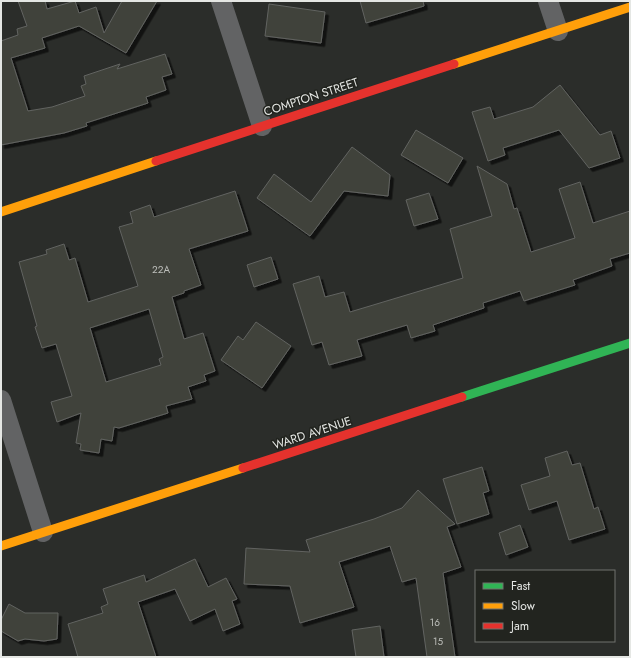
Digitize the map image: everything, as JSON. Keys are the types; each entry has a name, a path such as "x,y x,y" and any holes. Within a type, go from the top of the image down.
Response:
{"street":[{"path":"221,1 262,126"},
{"path":"548,1 558,31"},
{"name":"COMPTON STREET","path":"1,212 630,7"},
{"name":"WARD AVENUE","path":"1,546 630,343"},
{"path":"1,400 43,532"}],"building":[{"path":"18,1 45,1 47,9 75,1 79,13 96,7 104,33 122,1 157,1 126,53 79,26 42,38 45,48 11,58 28,111 52,107 85,96 81,86 86,84 84,76 120,64 117,69 165,54 172,74 162,77 166,90 146,97 148,103 86,123 87,126 64,133 1,145 1,41 18,35 17,29 27,26"},
{"path":"360,1 423,1 424,6 366,23"},
{"path":"269,4 325,12 321,43 265,36"},
{"path":"560,85 600,135 611,131 620,158 589,168 559,130 503,148 505,155 488,161 472,112 490,107 494,119 533,107"},
{"path":"416,130 463,158 448,183 401,155"},
{"path":"352,147 390,175 388,196 344,191 310,236 257,198 274,174 311,202"},
{"path":"477,166 507,184 514,209 517,208 531,252 575,238 559,189 580,182 593,223 630,211 630,253 610,259 612,266 573,280 575,285 524,301 520,291 483,303 484,308 433,325 435,331 411,338 407,325 357,340 362,356 329,365 322,342 312,345 293,284 319,276 325,297 344,292 350,312 463,278 450,229 492,216"},
{"path":"235,191 248,231 189,249 201,285 172,297 184,339 203,333 215,371 204,375 206,381 188,387 192,399 166,406 168,413 119,428 114,427 112,441 101,439 99,453 80,450 81,444 76,443 81,413 57,422 51,402 72,396 56,344 42,348 35,327 37,326 19,262 47,254 46,250 64,244 69,260 75,258 88,302 138,286 119,227 133,223 130,212 150,205 154,217","holes":["149,309 163,357 159,359 161,365 106,382 90,328"]},
{"path":"429,193 438,219 414,226 406,200"},
{"path":"271,257 278,279 254,287 247,265"},
{"path":"256,322 291,346 262,388 221,360 238,336 243,340"},
{"path":"567,451 572,465 580,463 594,509 598,507 605,529 569,540 557,501 529,510 521,485 550,476 545,458"},
{"path":"482,467 489,491 483,493 489,514 457,524 443,479"},
{"path":"418,490 455,524 447,527 461,567 443,573 455,657 427,657 416,578 402,582 390,546 339,562 354,607 300,623 290,586 244,584 246,548 310,552 306,540 374,519 402,508"},
{"path":"520,525 528,547 506,555 499,533"},
{"path":"195,559 208,587 226,578 237,599 232,601 240,624 223,631 215,609 190,621 175,589 138,602 156,657 78,657 68,624 103,613 101,607 108,604 103,589 144,575 146,582"},
{"path":"9,604 25,613 58,613 57,639 44,641 25,639 18,641 1,631 1,620"},
{"path":"380,626 384,657 356,657 352,630"}],"traffic: fast":[{"path":"462,397 630,343"}],"traffic: slow":[{"path":"454,64 630,7"},
{"path":"1,212 156,161"},
{"path":"1,546 243,468"}],"traffic: jam":[{"path":"156,161 454,64"},
{"path":"243,468 462,397"}]}
